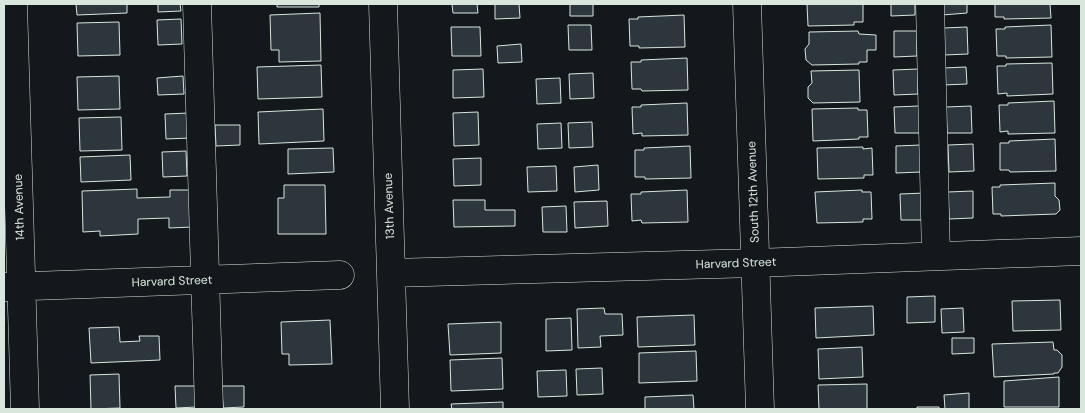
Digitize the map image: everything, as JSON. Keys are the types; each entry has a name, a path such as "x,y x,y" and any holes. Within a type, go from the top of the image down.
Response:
{"street":[{"name":"14th Avenue","path":"13,4 12,286 25,409"},
{"path":"197,4 210,409"},
{"name":"13th Avenue","path":"383,4 395,409"},
{"name":"South 12th Avenue","path":"747,4 760,409"},
{"path":"930,4 936,256"},
{"name":"Harvard Street","path":"392,273 755,263 1081,251"},
{"name":"Harvard Street","path":"12,286 340,275"}],"building":[{"path":"76,4 127,4 127,13 77,15"},
{"path":"158,4 180,4 181,11 158,12"},
{"path":"277,4 319,4 319,7 277,7"},
{"path":"452,4 477,4 478,13 453,13"},
{"path":"495,4 519,4 520,18 495,19"},
{"path":"570,4 593,4 593,16 570,16"},
{"path":"807,4 863,4 863,22 854,22 854,25 808,26"},
{"path":"891,4 915,4 915,15 891,16"},
{"path":"942,4 967,4 967,13 942,15"},
{"path":"995,4 1050,4 1051,18 1004,19 1004,17 995,17"},
{"path":"320,13 321,61 279,62 279,50 271,50 270,15"},
{"path":"684,15 685,47 639,48 639,46 630,46 629,19"},
{"path":"181,19 182,44 158,45 157,20"},
{"path":"119,22 120,55 78,56 77,23"},
{"path":"568,25 591,25 592,50 569,50"},
{"path":"1051,25 1052,57 1006,58 1006,56 997,56 996,29"},
{"path":"451,27 480,27 481,56 452,56"},
{"path":"967,27 968,54 944,55 943,28"},
{"path":"858,31 859,34 876,35 876,50 867,50 867,62 859,62 859,64 812,65 806,60 805,49 809,44 809,32"},
{"path":"894,31 917,31 917,56 894,57"},
{"path":"521,44 522,62 498,63 497,46"},
{"path":"687,58 688,90 642,91 641,89 632,89 631,62"},
{"path":"1052,63 1053,94 1007,96 1007,93 998,94 997,66 1006,66 1006,64"},
{"path":"321,65 322,97 258,99 257,67"},
{"path":"966,67 967,84 943,85 943,68"},
{"path":"483,69 484,97 453,98 453,70"},
{"path":"918,69 918,94 894,95 893,70"},
{"path":"859,70 860,102 813,103 808,98 808,87 812,83 811,71"},
{"path":"593,73 594,98 570,99 569,74"},
{"path":"119,76 120,109 78,110 77,77"},
{"path":"183,76 184,94 158,95 157,78"},
{"path":"560,78 561,103 537,104 536,79"},
{"path":"1054,101 1055,133 1008,134 1008,131 1000,132 999,105"},
{"path":"687,103 688,135 642,136 642,133 633,134 632,107"},
{"path":"919,106 920,133 895,133 894,107"},
{"path":"971,106 972,133 947,133 946,107"},
{"path":"858,108 858,110 867,110 868,137 813,141 812,109"},
{"path":"323,109 324,141 259,144 258,112"},
{"path":"478,112 479,145 454,146 453,113"},
{"path":"189,113 190,138 166,139 165,114"},
{"path":"121,117 122,150 80,151 79,118"},
{"path":"592,122 593,147 569,148 568,123"},
{"path":"561,123 562,148 538,149 537,124"},
{"path":"215,125 240,125 240,145 216,146"},
{"path":"1055,139 1056,171 1010,172 1009,170 1000,170 1000,143"},
{"path":"973,144 974,171 949,172 948,145"},
{"path":"921,145 921,172 896,173 896,146"},
{"path":"690,146 691,178 645,179 645,177 635,177 635,150"},
{"path":"863,147 863,149 872,148 873,175 864,175 864,178 818,179 817,148"},
{"path":"333,148 334,172 288,174 288,149"},
{"path":"186,151 187,176 163,177 162,152"},
{"path":"130,155 131,180 81,182 80,157"},
{"path":"481,158 481,185 454,186 453,159"},
{"path":"598,165 599,190 575,192 574,167"},
{"path":"556,166 557,191 528,192 527,167"},
{"path":"1055,183 1055,196 1059,200 1060,210 1056,214 1001,216 1001,214 993,214 992,187"},
{"path":"284,185 325,185 326,234 278,234 278,198 284,198"},
{"path":"137,189 137,198 170,197 170,190 191,190 193,227 169,228 169,218 138,219 138,234 100,236 100,231 83,232 82,191"},
{"path":"687,190 688,222 642,223 641,220 632,221 631,194"},
{"path":"862,190 862,192 871,192 872,219 863,219 863,222 817,223 815,192"},
{"path":"973,191 973,218 949,219 948,192"},
{"path":"925,193 926,220 901,220 900,194"},
{"path":"453,200 485,200 485,210 515,210 515,226 454,227"},
{"path":"607,201 608,226 575,228 574,202"},
{"path":"566,206 567,232 543,232 542,207"},
{"path":"935,296 935,322 907,323 907,297"},
{"path":"1060,300 1061,330 1013,331 1012,301"},
{"path":"873,306 874,335 816,338 815,308"},
{"path":"604,308 605,314 622,314 623,335 600,336 601,347 578,348 577,309"},
{"path":"963,308 964,332 942,333 941,309"},
{"path":"694,315 695,345 638,347 637,317"},
{"path":"571,318 572,350 546,351 546,319"},
{"path":"330,320 332,364 289,365 289,354 282,354 281,322"},
{"path":"501,322 501,353 450,355 448,324"},
{"path":"119,327 120,342 140,341 139,336 159,336 160,360 91,363 89,328"},
{"path":"952,338 974,338 974,353 952,354"},
{"path":"1053,342 1054,350 1057,350 1062,355 1062,367 1058,373 994,377 992,344"},
{"path":"862,347 863,377 819,379 818,349"},
{"path":"696,351 697,381 639,383 639,353"},
{"path":"502,358 503,389 451,391 450,360"},
{"path":"602,368 603,394 577,395 576,369"},
{"path":"566,370 567,396 538,397 537,371"},
{"path":"119,374 120,408 91,409 90,375"},
{"path":"1059,377 1059,407 1004,407 1004,381"},
{"path":"867,384 867,409 819,409 818,385"},
{"path":"175,386 196,386 197,407 176,408"},
{"path":"222,386 244,386 244,407 223,408"},
{"path":"969,393 969,409 945,409 944,395"},
{"path":"693,395 694,409 645,409 645,397"},
{"path":"503,402 503,409 452,409 451,404"},
{"path":"917,407 939,407 939,409 917,409"}]}
